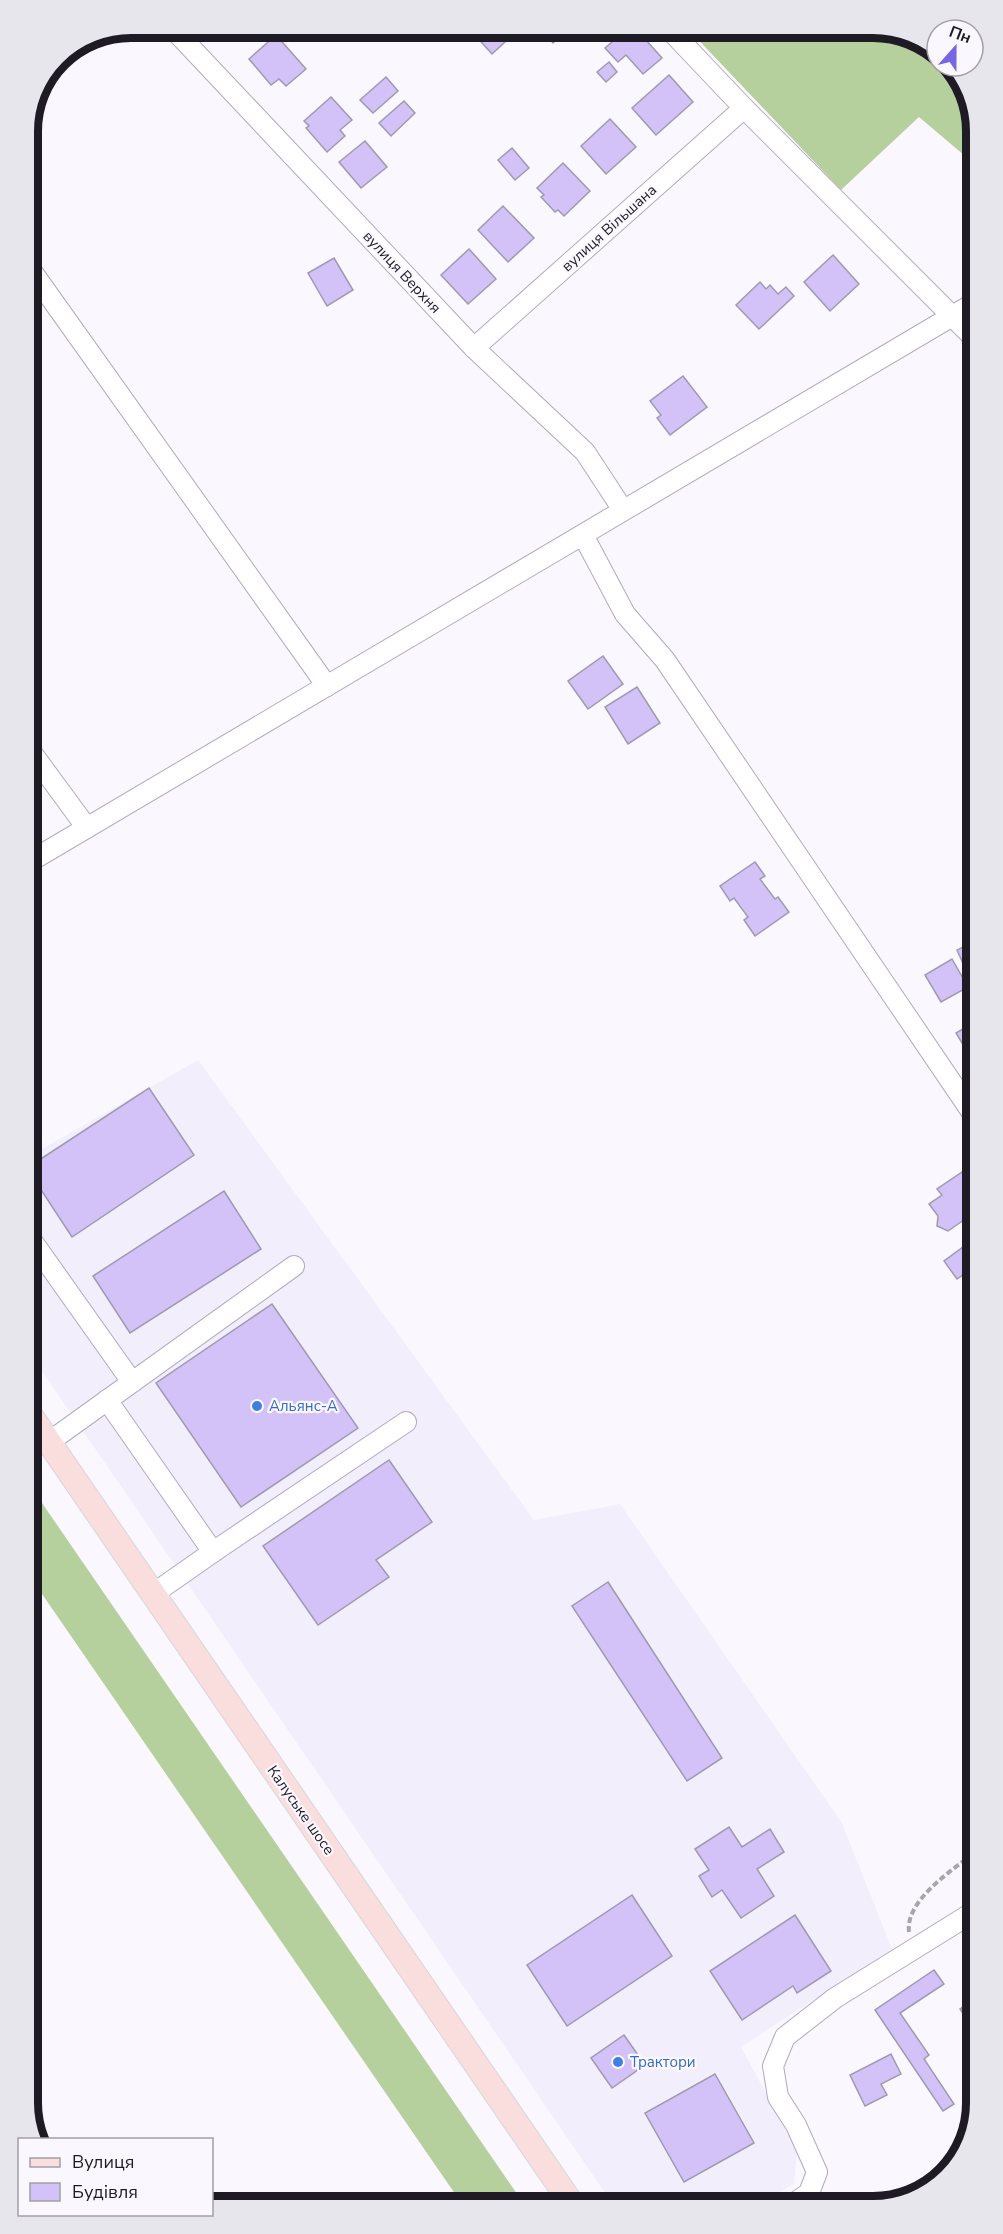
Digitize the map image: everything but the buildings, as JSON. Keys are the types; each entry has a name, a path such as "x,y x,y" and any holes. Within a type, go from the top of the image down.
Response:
{"main road":[{"name":"Калуське шосе","path":"38,1426 567,2196"}],"street":[{"name":"вулиця Верхня","path":"182,38 474,348 585,452 623,510"},
{"path":"678,38 744,108 966,330"},
{"name":"вулиця Вільшана","path":"474,348 744,108"},
{"path":"38,280 327,686"},
{"path":"38,857 966,308"},
{"path":"583,535 625,614 665,660 966,1104"},
{"path":"38,760 87,828"},
{"path":"38,1249 132,1382"},
{"path":"49,1442 294,1266"},
{"path":"107,1400 213,1552"},
{"path":"153,1594 406,1422"},
{"path":"805,2196 809,2193 817,2172 796,2125 778,2097 773,2066 785,2037 835,1998 966,1917"}],"path":[{"path":"912,1951 908,1924 916,1905 933,1885 966,1859"}],"shaded area":[{"path":"198,1060 534,1520 620,1504 842,1823 892,1949 741,2047 797,2151 794,2184 771,2196 607,2196 38,1365 38,1151"}],"green space":[{"path":"697,38 879,38 903,42 925,54 925,78 949,78 956,89 964,112 966,157 919,117 841,190"},
{"path":"38,1497 518,2196 456,2196 38,1588"}],"place":[{"name":"Альянс-А","path":"257,1406"},
{"name":"Трактори","path":"618,2062"}]}
